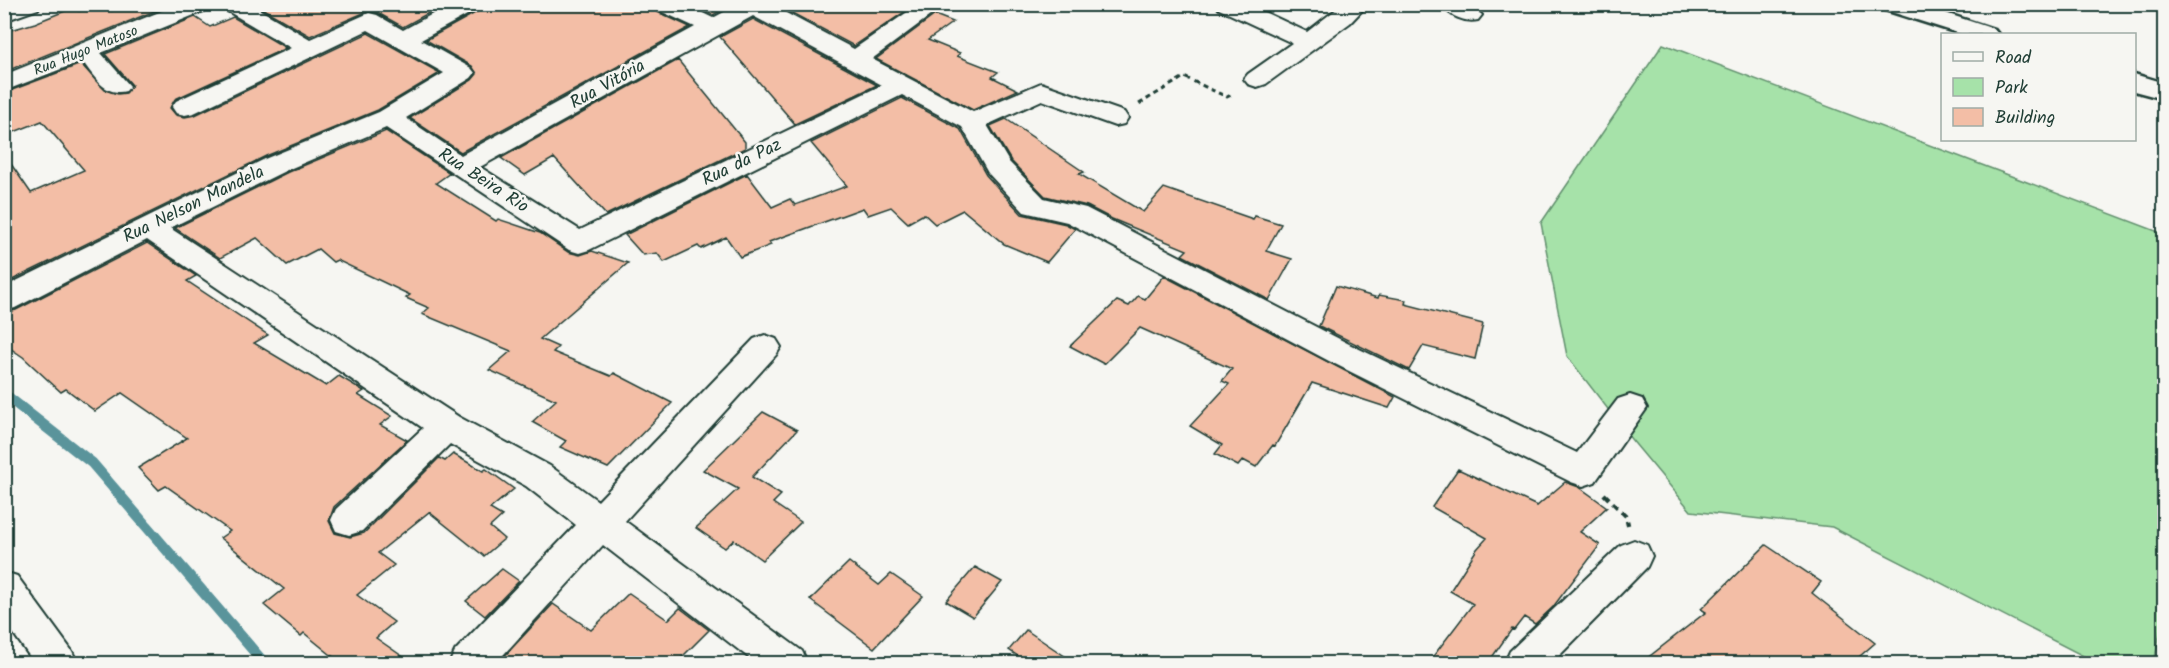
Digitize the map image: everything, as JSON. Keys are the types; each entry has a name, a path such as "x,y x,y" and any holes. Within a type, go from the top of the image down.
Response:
{"street":[{"path":"4,15 30,4"},
{"name":"Rua Hugo Matoso","path":"4,84 201,4"},
{"path":"232,4 309,48"},
{"path":"185,107 369,20 404,40 470,4"},
{"path":"664,4 713,27"},
{"path":"855,60 935,4"},
{"path":"1227,4 1308,41"},
{"path":"1257,79 1342,18 1357,4"},
{"path":"1891,4 1982,33"},
{"path":"756,6 972,122 998,167 1034,205 1076,215 1364,351 1583,472 1630,408"},
{"name":"Rua Vitória","path":"460,167 713,27 756,6"},
{"name":"Rua Nelson Mandela","path":"4,300 148,226 277,164 388,117 462,73 404,40"},
{"path":"87,52 117,86"},
{"path":"2136,83 2164,92"},
{"name":"Rua da Paz","path":"579,243 904,84"},
{"path":"972,122 1041,91 1115,118"},
{"name":"Rua Beira Rio","path":"388,117 460,167 579,243"},
{"path":"148,226 447,426 538,476 774,660"},
{"path":"469,663 601,525 765,347"},
{"path":"349,520 447,426"},
{"path":"1524,663 1634,556"},
{"path":"4,588 58,663"}],"path":[{"path":"1115,118 1184,77 1227,97 1257,79"},
{"path":"1583,472 1626,516 1634,556"}],"green space":[{"path":"1663,44 2164,234 2164,613 2154,663 2097,663 1832,527 1691,511 1631,439 1567,356 1541,223"}],"building":[{"path":"94,4 103,4 112,11 127,4 172,4 4,72 4,32 35,23 75,7 79,11"},
{"path":"261,4 445,4 403,27 378,13 368,11 310,36 258,6"},
{"path":"483,4 651,4 655,11 690,27 461,152 410,118 472,80 477,74 472,66 426,40 479,11"},
{"path":"690,4 733,4 713,15"},
{"path":"775,4 910,4 913,6 854,46"},
{"path":"935,15 953,22 928,40 960,53 957,56 998,72 992,77 1018,90 973,110 876,59"},
{"path":"195,17 210,27 233,17 286,48 175,99 170,108 176,115 185,117 195,115 368,33 440,73 378,110 266,156 4,284 4,154 31,193 84,170 42,121 4,136 4,93 81,64 105,90 118,94 126,93 132,85 105,54"},
{"path":"753,19 877,85 795,124 720,37"},
{"path":"678,60 745,142 745,148 606,215 554,158 525,175 501,158"},
{"path":"902,98 960,129 986,175 1022,214 1066,224 1075,229 1047,262 1004,244 963,210 935,224 924,214 908,223 891,207 868,215 863,208 769,242 771,245 740,257 726,237 701,249 698,246 664,262 657,253 643,255 625,235 747,174 772,207 790,199 795,205 847,186 811,143"},
{"path":"1006,119 1084,172 1079,174 1143,212 1164,188 1253,219 1255,216 1281,224 1266,251 1292,259 1269,300 1182,255 1187,250 1112,219 1087,206 1045,196 1011,161 990,126"},
{"path":"386,131 450,173 436,183 496,221 498,219 540,233 568,252 580,255 592,251 628,263 540,339 558,347 553,352 611,376 614,373 672,403 608,468 560,447 566,441 532,422 556,400 489,370 511,351 422,314 429,308 406,298 410,295 337,260 333,262 318,249 287,265 257,238 220,258 175,228 288,172"},
{"path":"147,243 196,276 187,281 268,335 254,343 326,386 339,376 364,391 358,395 392,416 380,425 407,440 334,507 329,521 335,533 350,537 364,533 439,458 445,461 453,454 483,471 486,469 514,489 490,509 502,516 490,527 504,539 484,556 429,512 378,553 394,565 357,595 394,622 376,638 412,663 341,663 304,633 301,636 264,605 284,589 220,538 230,531 166,486 159,490 138,468 187,438 122,393 95,411 66,389 61,392 23,357 4,344 4,313 16,310"},
{"path":"1164,276 1395,397 1389,408 1312,383 1275,446 1273,445 1256,467 1243,460 1238,466 1215,454 1222,445 1190,426 1229,384 1222,381 1232,369 1140,328 1104,364 1070,346 1117,301 1129,306 1138,296 1145,299"},
{"path":"1336,286 1378,298 1379,295 1406,300 1405,304 1483,324 1475,359 1423,346 1409,370 1319,326"},
{"path":"763,412 797,430 752,477 781,495 773,503 801,522 762,560 734,540 725,548 696,528 738,489 703,470"},
{"path":"1458,469 1537,506 1565,482 1579,487 1607,507 1580,532 1600,545 1553,607 1535,624 1524,617 1514,630 1512,629 1488,663 1428,663 1473,604 1450,591 1477,549 1487,538 1432,507"},
{"path":"1766,545 1821,582 1812,593 1875,643 1852,663 1641,663 1706,612 1701,609"},
{"path":"849,562 879,585 891,574 923,596 874,648 810,600"},
{"path":"975,567 1002,582 973,617 946,601"},
{"path":"502,569 519,581 485,616 466,601"},
{"path":"629,593 668,620 680,608 709,630 676,663 498,663 553,604 591,630"},
{"path":"1026,630 1075,663 1028,663 1009,650"}],"waterway":[{"path":"4,394 92,463 265,664"}]}
